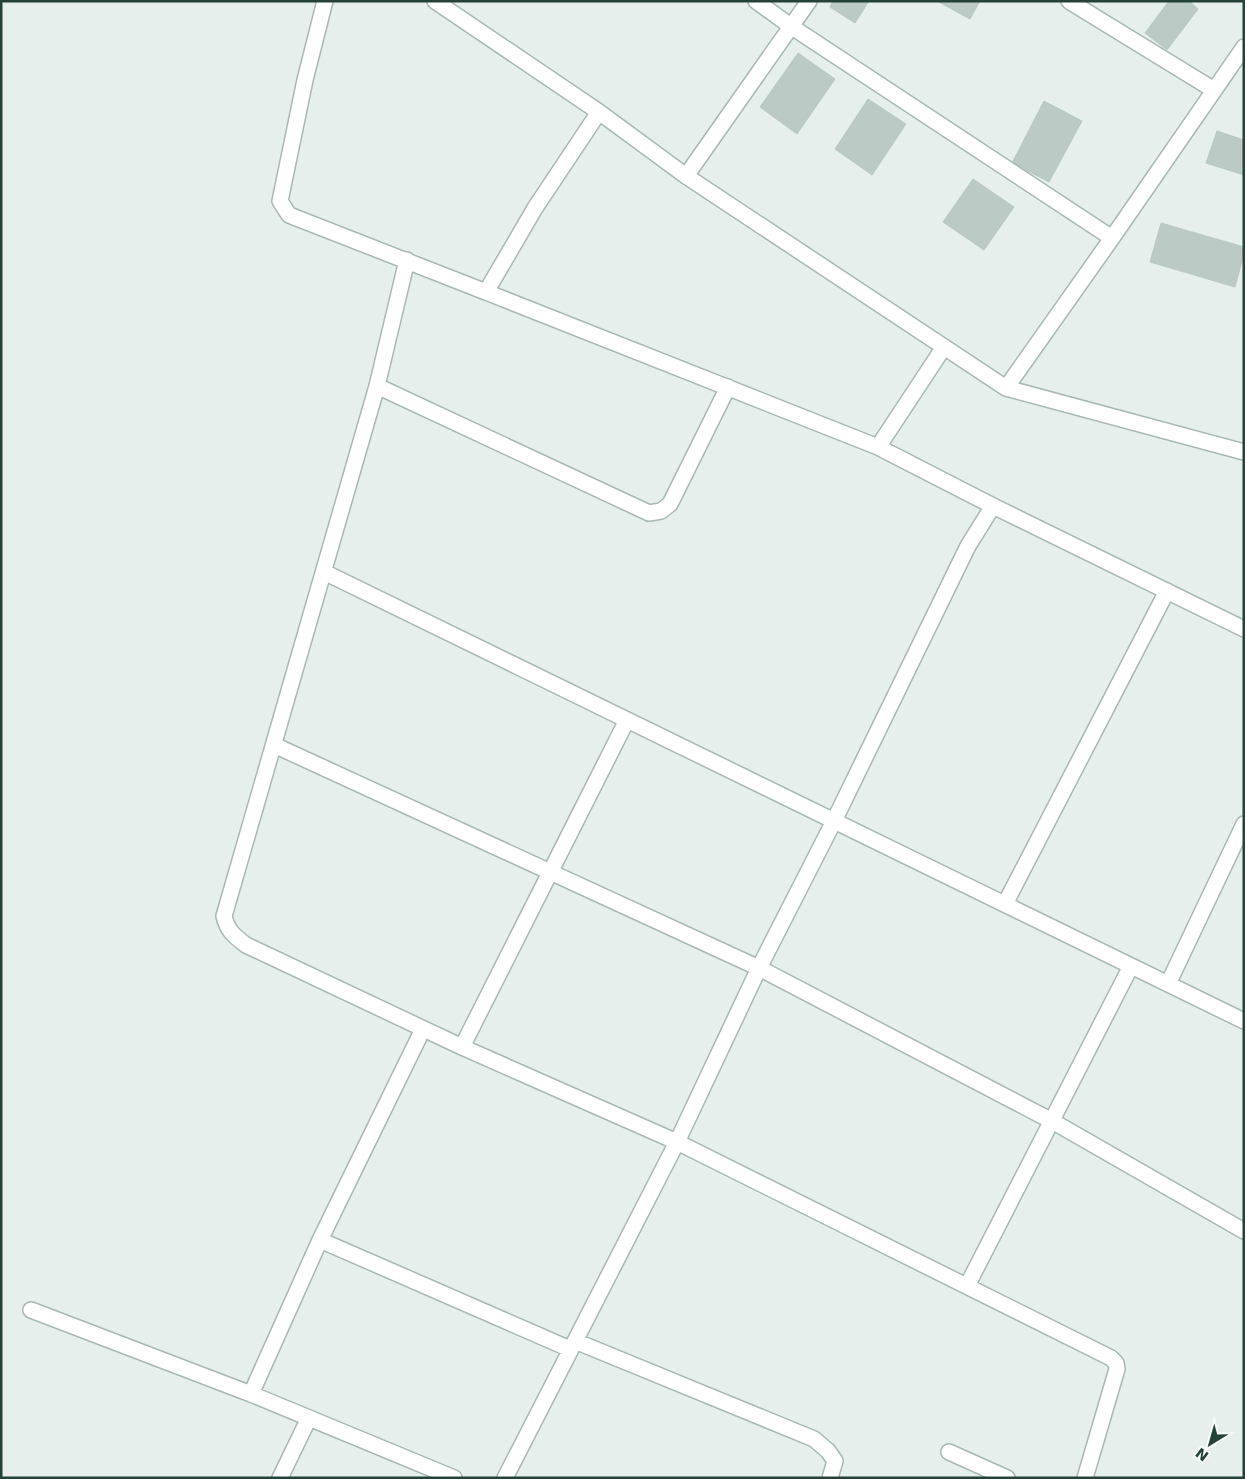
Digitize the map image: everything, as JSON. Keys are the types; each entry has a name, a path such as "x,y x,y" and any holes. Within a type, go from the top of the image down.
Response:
{"street":[{"path":"325,1 305,80 280,201 289,215 878,446 993,506 1244,629"},
{"path":"435,1 599,112 686,176 1006,388 1244,452"},
{"path":"756,1 792,27 1112,238"},
{"path":"686,176 809,1"},
{"path":"1069,1 1214,90"},
{"path":"1006,388 1244,47"},
{"path":"486,292 535,208 599,112"},
{"path":"407,260 377,386 224,916 226,926 233,935 246,945 462,1048 677,1142 1111,1358 1116,1363 1117,1369 1086,1478"},
{"path":"878,446 944,347"},
{"path":"377,386 649,513 661,512 670,504 728,387"},
{"path":"504,1478 677,1142 758,968 834,821 968,546 993,506"},
{"path":"324,572 1244,1021"},
{"path":"1005,904 1167,591"},
{"path":"462,1048 627,720"},
{"path":"274,745 758,968 1052,1121 1244,1231"},
{"path":"1168,984 1244,824"},
{"path":"967,1286 1131,966"},
{"path":"251,1394 320,1240 423,1029"},
{"path":"320,1240 573,1345 814,1439 828,1451 835,1461 830,1478"},
{"path":"31,1310 251,1394 454,1478"},
{"path":"280,1478 309,1418"},
{"path":"949,1452 1007,1478"}],"building":[{"path":"833,1 869,1 855,23 830,7"},
{"path":"937,1 980,1 970,19"},
{"path":"1169,1 1189,1 1198,9 1167,50 1145,33"},
{"path":"798,53 835,79 797,134 760,107"},
{"path":"868,99 906,124 872,175 835,149"},
{"path":"1044,101 1082,121 1049,182 1012,163"},
{"path":"1217,131 1244,140 1244,175 1206,163"},
{"path":"973,179 1014,207 984,250 943,222"},
{"path":"1161,223 1244,247 1244,254 1235,287 1150,262"}]}
